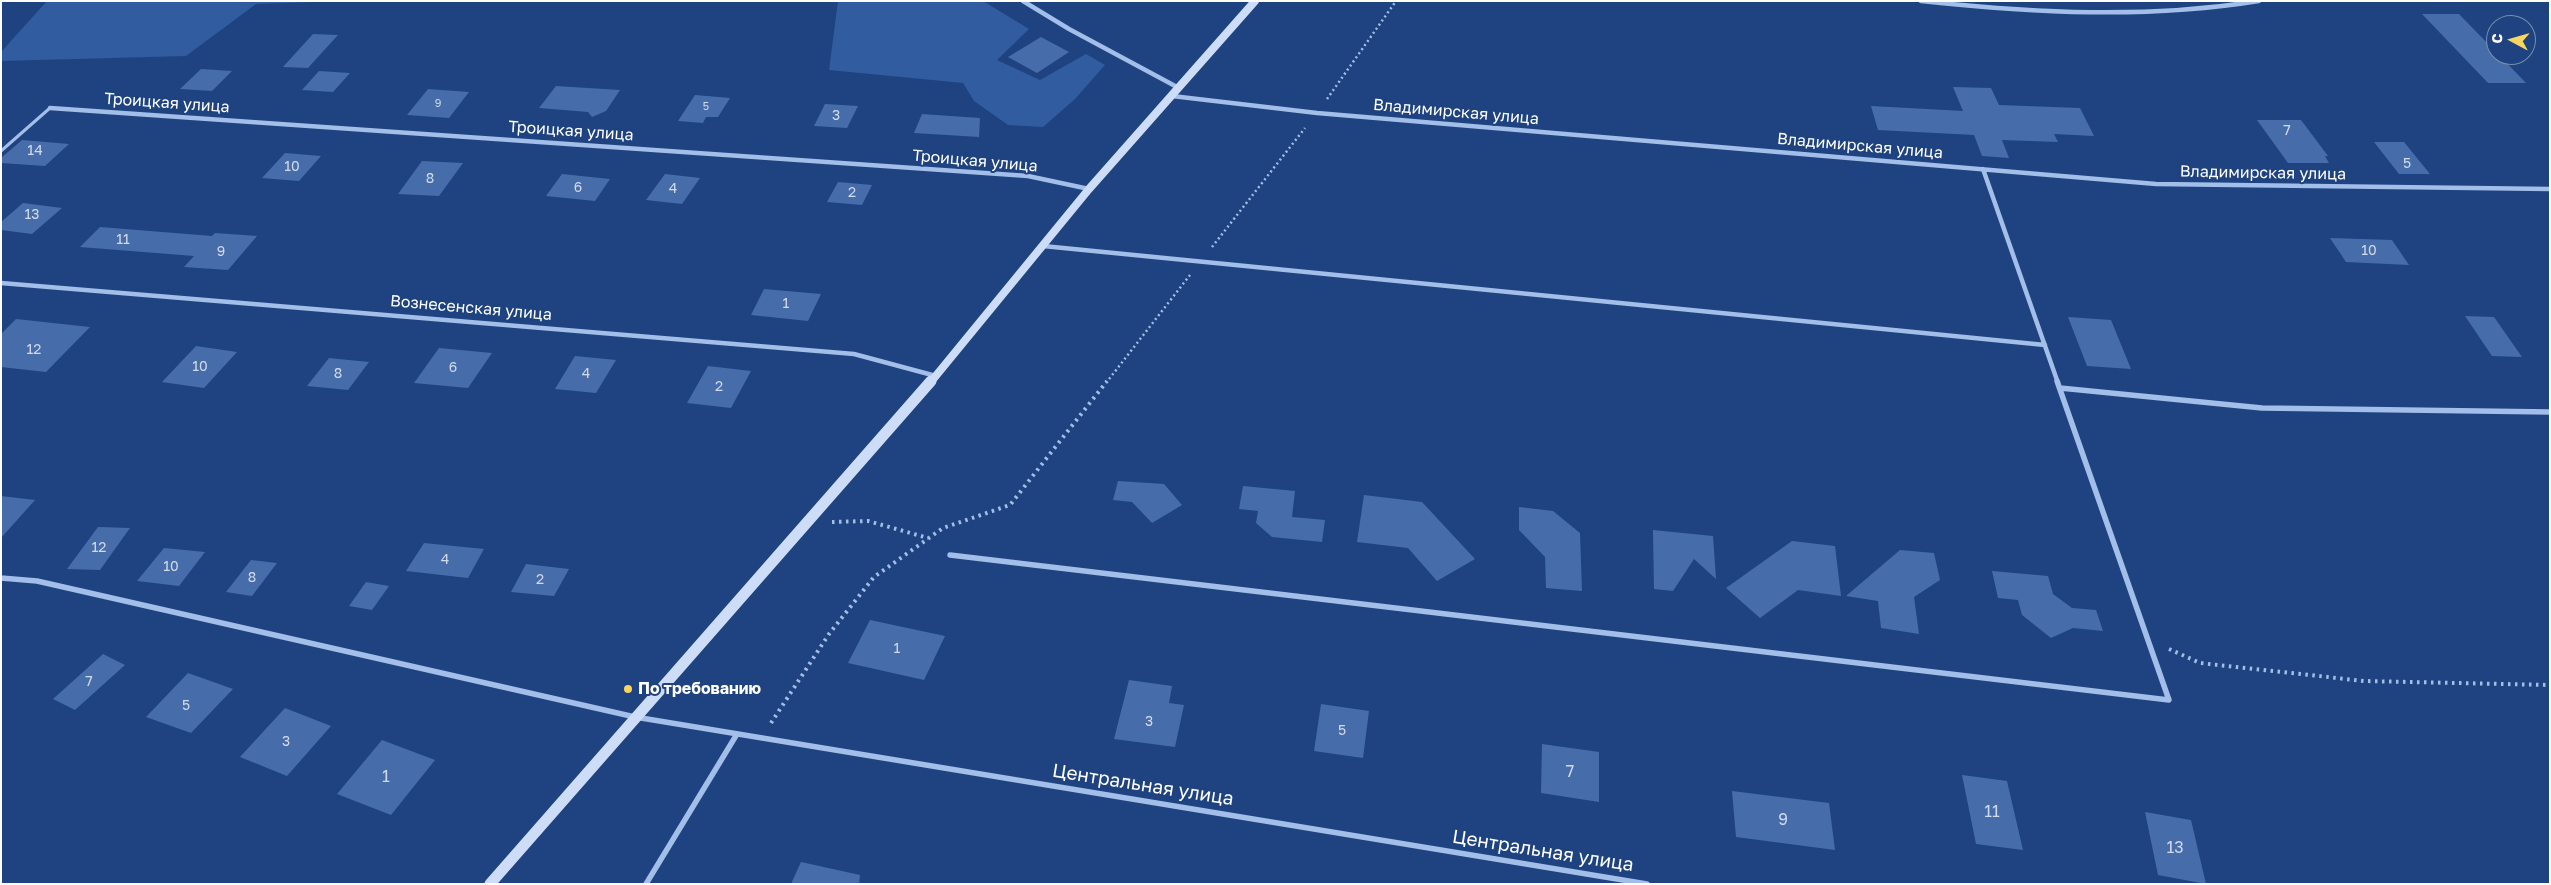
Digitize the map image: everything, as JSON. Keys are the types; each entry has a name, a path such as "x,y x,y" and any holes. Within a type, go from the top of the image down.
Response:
{"street":[{"path":"1022,1 1069,29 1177,87"},
{"path":"490,884 634,717 936,376 1089,189 1177,87 1255,1"},
{"path":"1921,1 2030,13 2131,14 2187,12 2259,1"},
{"name":"Владимирская улица","path":"1170,95 1317,113 2156,184 2550,190"},
{"name":"Троицкая улица","path":"50,108 1028,176 1089,189"},
{"path":"950,555 2169,700 1983,169"},
{"path":"1042,246 2044,345"},
{"name":"Вознесенская улица","path":"1,282 854,354 936,376"},
{"path":"2060,388 2262,408 2550,412"},
{"name":"Центральная улица","path":"1,578 37,581 634,717 1647,884"},
{"path":"646,884 737,734"}],"lane":[{"path":"1,151 50,108"}],"path":[{"path":"761,737 829,634 874,577 943,528 1010,505 1317,113 1396,1"},
{"path":"800,530 848,518 889,525 928,538"},
{"path":"2148,639 2200,663 2364,682 2550,685"}],"shaded area":[{"path":"47,1 341,1 256,4 186,56 1,61 1,52"},
{"path":"838,1 983,1 1029,29 997,60 1040,80 1086,54 1105,65 1075,99 1043,127 1008,125 974,101 963,83 829,70"}],"building":[{"path":"2422,14 2459,14 2486,42 2486,65 2509,65 2526,83 2488,83"},
{"path":"313,34 338,35 308,68 283,67"},
{"path":"1041,37 1069,52 1037,73 1008,57"},
{"path":"201,69 232,71 212,91 180,89"},
{"path":"319,71 350,73 333,92 302,90"},
{"path":"556,86 620,90 606,111 592,117 588,112 539,108"},
{"path":"1953,87 1991,88 1999,105 2080,108 2094,136 2054,134 2058,142 2002,140 2009,158 1982,156 1974,135 1878,130 1871,106 1963,111"},
{"path":"428,89 469,92 449,118 407,115"},
{"path":"695,95 730,98 718,117 706,117 703,123 678,121"},
{"path":"825,104 858,106 847,128 814,126"},
{"path":"922,114 980,118 979,137 914,133"},
{"path":"2257,120 2301,120 2328,156 2325,156 2329,163 2288,163"},
{"path":"22,140 69,144 45,166 1,163 1,158"},
{"path":"2374,142 2404,142 2430,174 2399,174"},
{"path":"285,153 321,156 299,181 262,178"},
{"path":"422,161 463,163 439,196 398,194"},
{"path":"562,174 610,179 595,201 546,196"},
{"path":"665,174 700,178 682,204 646,200"},
{"path":"838,182 872,185 862,205 827,202"},
{"path":"23,203 62,208 32,234 1,230 1,222"},
{"path":"100,227 212,236 215,233 257,236 228,270 184,267 194,256 80,247"},
{"path":"2330,238 2392,240 2409,265 2346,262"},
{"path":"764,289 821,294 808,321 751,315"},
{"path":"2465,316 2494,317 2522,357 2492,356"},
{"path":"2068,317 2111,320 2131,369 2087,366"},
{"path":"16,319 90,327 46,372 1,367 1,334"},
{"path":"196,346 237,352 204,388 162,382"},
{"path":"439,348 492,353 468,388 414,383"},
{"path":"575,356 616,360 596,393 555,389"},
{"path":"329,358 369,362 348,390 307,386"},
{"path":"708,366 751,371 731,408 687,403"},
{"path":"1118,481 1164,484 1182,505 1152,523 1132,502 1113,500"},
{"path":"1243,486 1295,491 1292,517 1325,520 1322,542 1272,537 1256,523 1258,511 1239,509"},
{"path":"1364,495 1422,502 1475,559 1437,581 1408,548 1357,542"},
{"path":"1,496 35,500 1,538"},
{"path":"1519,507 1553,511 1580,533 1582,591 1546,588 1545,557 1519,530"},
{"path":"98,527 130,528 100,570 67,569"},
{"path":"1653,530 1713,536 1716,579 1694,559 1673,591 1654,589"},
{"path":"1792,541 1835,546 1841,596 1798,590 1760,618 1726,588"},
{"path":"424,543 484,549 468,578 406,571"},
{"path":"164,548 205,552 179,586 137,581"},
{"path":"1900,550 1934,553 1940,580 1914,597 1919,634 1881,628 1878,601 1846,596"},
{"path":"251,560 277,563 252,596 226,592"},
{"path":"526,564 569,569 554,596 511,592"},
{"path":"1992,571 2048,576 2053,594 2072,608 2096,610 2103,631 2073,628 2051,638 2022,615 2018,600 1998,598"},
{"path":"366,582 389,586 372,610 349,606"},
{"path":"870,620 945,636 924,680 848,663"},
{"path":"103,654 125,665 75,710 53,699"},
{"path":"188,673 233,689 191,733 146,717"},
{"path":"1129,680 1172,686 1169,703 1184,705 1175,747 1114,739"},
{"path":"1321,704 1369,711 1363,758 1314,751"},
{"path":"285,708 331,726 287,776 240,757"},
{"path":"382,740 435,760 391,815 337,794"},
{"path":"1542,744 1599,752 1599,802 1541,793"},
{"path":"1962,775 2007,781 2023,850 1976,844"},
{"path":"1732,791 1829,803 1835,850 1736,837"},
{"path":"2145,812 2191,820 2206,884 2158,875"},
{"path":"801,862 860,875 859,884 791,884"}],"place":[{"name":"По требованию","path":"628,689"}]}
